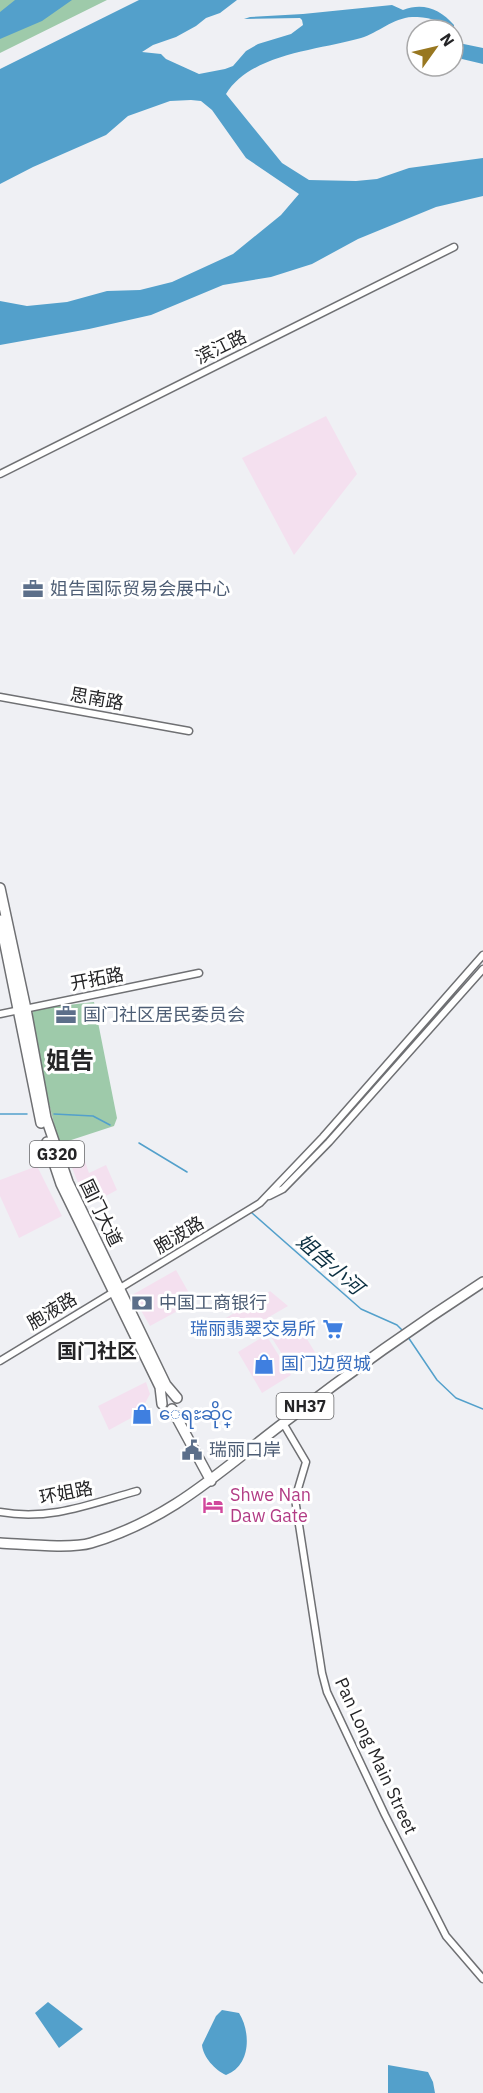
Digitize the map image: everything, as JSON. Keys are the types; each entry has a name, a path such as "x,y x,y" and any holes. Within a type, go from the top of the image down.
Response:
{"highway":[{"name":"国门大道","path":"0,888 22,1009"},
{"name":"国门大道","path":"0,920 46,1118 56,1149 68,1182 160,1387 162,1404"},
{"name":"NH37","path":"0,1544 88,1544 129,1530 170,1509 211,1481 283,1423 405,1333 483,1282"},
{"name":"国门大道","path":"117,1289 166,1385 177,1398"},
{"path":"173,1394 177,1398 177,1405 172,1409 165,1408 162,1404 165,1395 173,1394"},
{"path":"172,1409 200,1465 211,1481"}],"street":[{"name":"滨江路","path":"0,474 454,247"},
{"name":"思南路","path":"0,697 189,731"},
{"path":"266,1197 483,955"},
{"path":"266,1197 283,1189 329,1142 483,969"},
{"name":"开拓路","path":"0,1014 199,973"},
{"path":"452,991 459,996"},
{"name":"胞波路","path":"117,1289 254,1208 266,1197"},
{"name":"胞液路","path":"0,1361 117,1289"},
{"name":"Pan Long Main Street","path":"283,1423 306,1462 295,1499 322,1673 327,1692 446,1936 483,1979"},
{"name":"环姐路","path":"0,1512 53,1514 137,1491"}],"shaded area":[{"path":"326,416 357,474 294,555 242,458"},
{"path":"81,1150 89,1173 106,1165 117,1190 89,1205 67,1154"},
{"path":"37,1166 62,1216 19,1238 0,1196 0,1180"},
{"path":"176,1270 194,1302 150,1326 132,1295"},
{"path":"270,1291 288,1306 231,1339 221,1321"},
{"path":"295,1319 316,1354 292,1370 270,1335"},
{"name":"国门边贸城","path":"266,1335 291,1375 262,1393 238,1352"},
{"path":"146,1382 150,1394 143,1407 144,1411 109,1430 98,1406"}],"green space":[{"path":"0,0 107,0 0,53"},
{"path":"94,1002 117,1118 114,1126 59,1144 29,1022 34,1009"}],"water":[{"path":"15,0 72,0 42,21 0,39 0,12"},
{"path":"139,0 237,0 220,13 142,52 161,54 166,59 199,74 233,66 246,51 258,44 291,34 303,25 300,18 244,19 250,17 392,5 403,10 417,7 431,8 446,18 405,18 361,38 269,61 237,80 226,94 282,163 309,180 377,179 409,168 483,158 483,196 436,207 358,239 312,264 271,277 223,285 151,315 0,345 0,301 27,306 67,302 107,291 140,290 172,282 233,254 281,215 299,194 246,158 212,110 201,101 191,100 170,101 128,116 106,135 0,184 0,69"},
{"path":"465,44 483,48 483,64 465,60"},
{"path":"48,2002 83,2029 59,2048 35,2013"},
{"path":"222,2010 239,2013 246,2029 247,2039 240,2064 226,2075 210,2063 202,2045 216,2016"},
{"path":"388,2065 428,2072 435,2093 388,2093"}],"waterway":[{"name":"姐告小河","path":"0,1114 27,1114"},
{"name":"姐告小河","path":"54,1114 93,1116 110,1125"},
{"name":"姐告小河","path":"139,1143 187,1172"},
{"name":"姐告小河","path":"252,1213 361,1309 397,1325 403,1331"},
{"path":"408,1337 437,1380 456,1398 483,1409"}],"place":[{"name":"姐告国际贸易会展中心","path":"33,589"},
{"name":"国门社区居民委员会","path":"66,1015"},
{"name":"中国工商银行","path":"142,1303"},
{"name":"瑞丽翡翠交易所","path":"333,1329"},
{"name":"国门边贸城","path":"264,1364"},
{"name":"ေရႊဆိုင္","path":"142,1414"},
{"name":"瑞丽口岸","path":"192,1450"},
{"name":"Shwe Nan Daw Gate","path":"213,1505"}],"district":[{"name":"姐告","path":"70,1061"},
{"name":"国门社区","path":"97,1351"}]}
